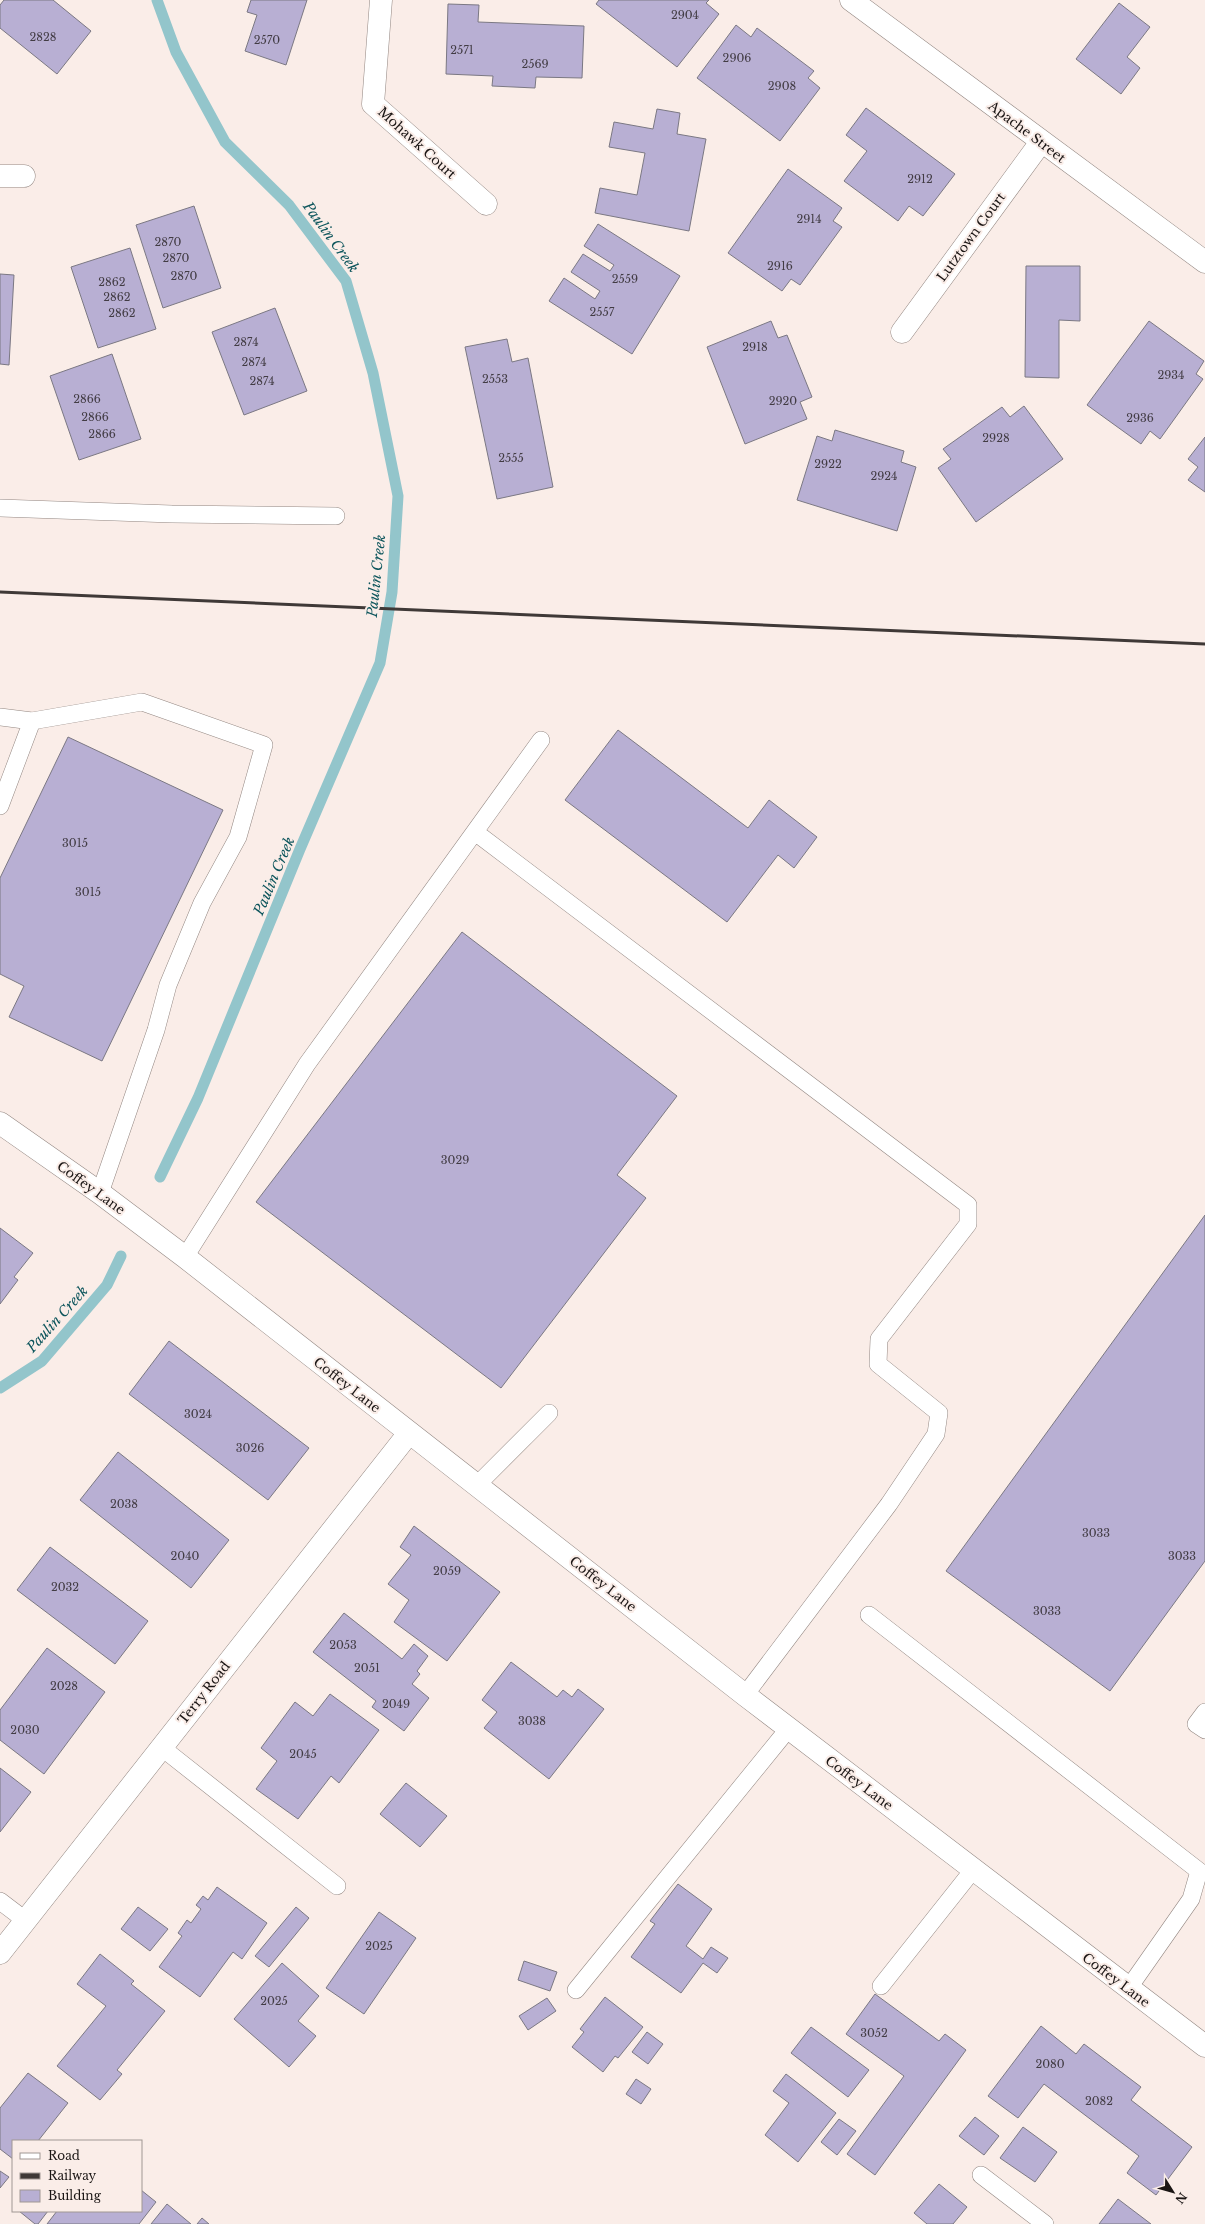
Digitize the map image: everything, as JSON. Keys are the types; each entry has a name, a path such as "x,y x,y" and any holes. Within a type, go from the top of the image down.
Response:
{"street":[{"name":"Mohawk Court","path":"382,0 373,104 486,204"},
{"name":"Apache Street","path":"851,0 1205,262"},
{"name":"Lutztown Court","path":"902,332 1041,142"},
{"path":"0,176 24,176"},
{"name":"Coffey Lane","path":"1,1125 100,1193 185,1257 745,1695 972,1870 1205,2046"},
{"name":"Terry Road","path":"0,1952 409,1433"}],"lane":[{"path":"0,508 172,514 336,516"},
{"path":"0,717 32,721 142,702 264,745 238,837 202,903 168,985 156,1030 100,1193"},
{"path":"0,806 32,721"},
{"path":"185,1257 307,1064 541,740"},
{"path":"475,832 968,1205 968,1224 879,1339 878,1364 939,1413 936,1434 889,1504 745,1695"},
{"path":"477,1485 549,1413"},
{"path":"869,1615 1202,1867 1191,1899 1128,1989"},
{"path":"1205,1712 1196,1724 1205,1730"},
{"path":"576,1990 789,1728"},
{"path":"161,1747 337,1886"},
{"path":"881,1986 972,1870"},
{"path":"0,1901 25,1920"},
{"path":"981,2175 1045,2224"}],"building":[{"path":"4,0 53,0 91,31 57,74 0,28 0,5"},
{"path":"251,0 307,0 286,65 245,51 257,15 247,12"},
{"path":"599,0 709,0 706,3 719,14 677,67 596,4"},
{"path":"1119,3 1150,27 1127,57 1140,68 1121,94 1076,59"},
{"path":"448,4 479,5 478,22 584,26 582,78 536,77 535,88 492,86 493,76 446,74"},
{"path":"736,25 751,37 757,28 814,71 808,78 820,88 780,141 697,78"},
{"path":"866,108 955,174 923,216 909,206 898,221 844,181 867,151 846,135"},
{"path":"657,109 680,113 677,134 706,139 689,231 595,213 600,188 637,195 645,153 609,147 614,122 653,129"},
{"path":"788,169 842,208 833,221 842,227 800,285 791,279 782,291 728,253"},
{"path":"194,206 221,288 163,308 136,225"},
{"path":"598,224 680,276 632,354 549,301 564,278 595,299 600,291 571,272 583,254 610,271 614,265 584,246"},
{"path":"130,248 156,329 98,348 71,267"},
{"path":"1026,266 1080,266 1080,321 1059,320 1059,378 1025,377"},
{"path":"0,274 14,275 9,365 0,364"},
{"path":"275,308 307,391 244,415 212,332"},
{"path":"771,321 778,338 787,335 812,397 800,402 807,419 745,444 707,347"},
{"path":"1149,321 1204,361 1196,374 1203,379 1160,439 1150,431 1141,444 1087,405"},
{"path":"507,339 512,362 528,358 553,487 497,499 465,347"},
{"path":"112,354 141,439 79,460 50,376"},
{"path":"1024,406 1063,459 976,522 938,468 951,459 943,449 1002,407 1010,417"},
{"path":"835,430 904,451 901,462 916,467 897,531 797,500 817,436 832,441"},
{"path":"1205,437 1205,492 1188,480 1198,467 1188,459"},
{"path":"618,730 748,828 769,800 817,837 794,868 778,855 727,922 565,800"},
{"path":"68,737 223,810 102,1061 9,1017 24,986 0,974 0,878"},
{"path":"462,932 677,1096 617,1175 646,1198 501,1388 256,1202"},
{"path":"1205,1215 1205,1561 1110,1691 946,1571"},
{"path":"0,1228 33,1253 14,1277 18,1280 0,1304"},
{"path":"169,1341 309,1448 268,1500 129,1394"},
{"path":"118,1452 229,1540 191,1588 80,1500"},
{"path":"414,1526 500,1592 447,1661 394,1622 409,1600 388,1584 411,1555 400,1547"},
{"path":"50,1547 148,1621 115,1664 17,1590"},
{"path":"344,1613 402,1659 414,1644 428,1656 417,1671 420,1674 412,1684 429,1698 404,1731 372,1707 376,1701 313,1652"},
{"path":"47,1648 105,1692 44,1774 0,1740 0,1710"},
{"path":"511,1662 557,1697 563,1690 572,1697 578,1689 604,1709 549,1779 484,1728 497,1712 482,1700"},
{"path":"330,1694 379,1730 339,1783 331,1776 298,1819 256,1789 277,1761 261,1748 295,1702 313,1716"},
{"path":"0,1768 31,1792 0,1832"},
{"path":"406,1783 447,1816 420,1847 380,1814"},
{"path":"678,1884 712,1909 686,1946 703,1959 711,1947 728,1958 717,1973 703,1963 681,1993 631,1957 655,1924 650,1921"},
{"path":"217,1887 267,1923 242,1959 233,1952 200,1997 159,1967 182,1936 178,1933 187,1920 191,1923 201,1909 196,1905 203,1896 208,1900"},
{"path":"138,1907 168,1929 150,1951 121,1929"},
{"path":"296,1907 309,1918 269,1967 255,1956"},
{"path":"379,1912 416,1938 364,2014 326,1988"},
{"path":"100,1954 134,1981 131,1984 165,2011 117,2070 122,2074 100,2100 57,2066 106,2006 77,1984"},
{"path":"524,1961 557,1972 550,1991 518,1980"},
{"path":"282,1963 319,1996 298,2021 316,2036 289,2067 234,2019"},
{"path":"875,1994 939,2041 945,2034 966,2050 875,2175 847,2154 904,2076 846,2034"},
{"path":"605,1997 643,2027 618,2058 615,2056 603,2072 572,2047 584,2032 580,2029"},
{"path":"547,1998 556,2011 528,2030 519,2016"},
{"path":"1041,2026 1076,2054 1084,2044 1141,2087 1131,2100 1192,2147 1156,2195 1127,2173 1139,2156 1044,2084 1018,2118 988,2096"},
{"path":"811,2027 869,2070 848,2097 791,2053"},
{"path":"647,2032 663,2044 648,2064 632,2052"},
{"path":"28,2073 68,2103 39,2140 12,2140 12,2158 0,2149 0,2108"},
{"path":"786,2074 836,2113 798,2162 765,2135 789,2103 773,2091"},
{"path":"636,2079 651,2089 641,2104 626,2094"},
{"path":"975,2117 999,2136 984,2155 959,2136"},
{"path":"839,2119 856,2131 837,2155 821,2142"},
{"path":"1023,2127 1057,2152 1035,2182 1000,2158"},
{"path":"0,2171 9,2177 0,2188"},
{"path":"939,2184 967,2207 953,2224 927,2224 914,2213"},
{"path":"142,2191 156,2202 139,2224 47,2224 56,2212 142,2212"},
{"path":"1118,2199 1151,2224 1099,2224"},
{"path":"167,2204 191,2224 151,2224"},
{"path":"20,2212 47,2212 38,2224 35,2224"},
{"path":"202,2218 209,2224 197,2224"}],"waterway":[{"name":"Paulin Creek","path":"157,0 176,52 225,142 289,205 346,281 373,373 398,496 392,592 380,663 300,849 198,1098 160,1177"},
{"name":"Paulin Creek","path":"0,1388 42,1361 107,1285 121,1256"}],"railway":[{"path":"0,592 1205,644"}]}
